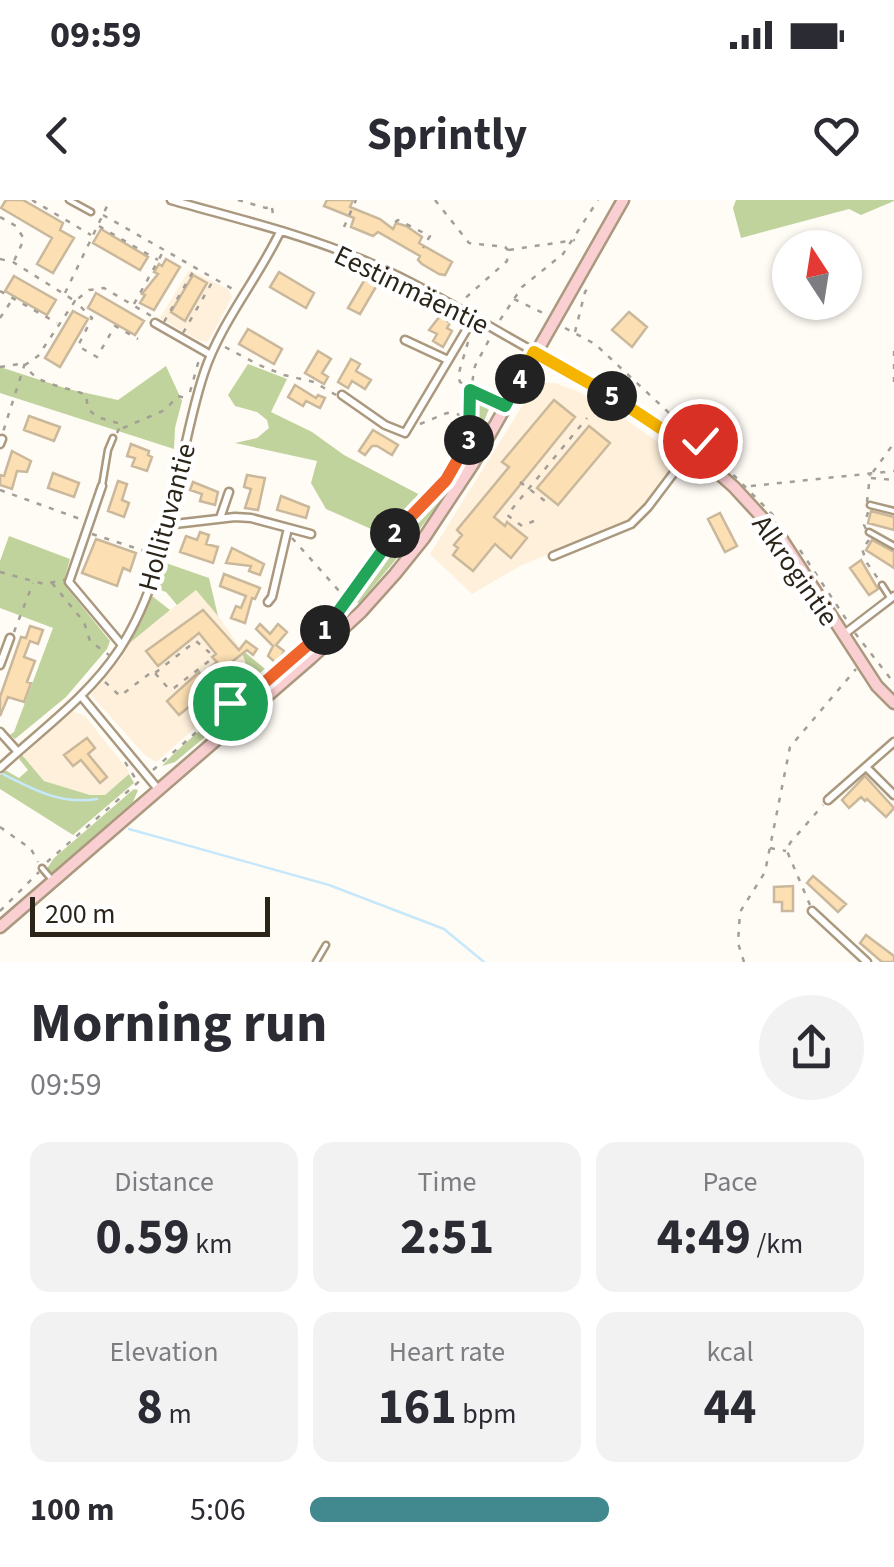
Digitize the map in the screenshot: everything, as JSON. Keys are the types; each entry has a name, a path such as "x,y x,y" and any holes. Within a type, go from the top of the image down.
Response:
{"main road":[{"path":"0,926 311,658 385,586 424,538 473,464 623,200"},
{"name":"Alkrogintie","path":"534,352 637,411 692,449 781,538 842,635 894,703"}],"street":[{"name":"Eestinmäentie","path":"171,200 368,262 534,352"},
{"name":"Hollituvantie","path":"0,768 81,696 122,645 146,596 211,356 280,232"},
{"path":"342,395 405,434 474,317"},
{"path":"159,322 211,356"},
{"path":"405,340 448,360"},
{"path":"553,556 630,524 648,507 692,449"},
{"path":"102,486 70,578 72,590 122,645"},
{"path":"220,518 229,492"},
{"path":"166,525 251,518 287,532 311,534"},
{"path":"268,602 287,532"},
{"path":"842,635 892,598"},
{"path":"0,666 10,638"},
{"path":"81,696 158,790"},
{"path":"0,732 18,752"},
{"path":"828,800 894,742"},
{"path":"866,767 894,795"},
{"path":"812,911 867,962"}],"lane":[{"path":"68,200 91,212"},
{"path":"692,449 717,427"},
{"path":"102,486 113,438"},
{"path":"870,506 894,512"},
{"path":"871,533 894,546"},
{"path":"882,585 892,598"},
{"path":"42,868 53,881"},
{"path":"316,962 326,945"}],"path":[{"path":"64,294 110,200"},
{"path":"238,200 274,207 274,220"},
{"path":"344,227 356,200"},
{"path":"435,200 469,243 524,250 574,240"},
{"path":"500,320 530,279 564,254 598,200"},
{"path":"34,201 92,235"},
{"path":"103,215 237,292"},
{"path":"0,217 22,232 24,239 13,262"},
{"path":"395,222 430,236 437,235"},
{"path":"98,225 158,260"},
{"path":"423,248 430,236"},
{"path":"134,304 165,249"},
{"path":"462,302 506,261 508,250"},
{"path":"0,259 13,262 75,301 92,318 78,346 97,357 114,326 138,339"},
{"path":"4,429 25,365 38,356 75,301 88,290 104,288 159,322 196,267"},
{"path":"182,334 214,278"},
{"path":"575,333 591,283"},
{"path":"0,291 58,324"},
{"path":"206,293 212,297"},
{"path":"0,318 12,298"},
{"path":"514,299 543,313"},
{"path":"466,330 471,334 458,376 460,382 505,406"},
{"path":"313,643 374,559 446,480 468,444 470,390 475,366 490,338"},
{"path":"222,345 284,376 314,382 342,395"},
{"path":"894,351 894,386"},
{"path":"113,438 122,428 165,410 178,396 190,399 200,356"},
{"path":"0,367 24,362 29,372 57,387 86,395 88,409 97,417 121,424 122,428"},
{"path":"411,423 423,425 446,412 470,416"},
{"path":"534,521 522,526 507,515 586,418"},
{"path":"871,476 894,443"},
{"path":"748,486 894,471"},
{"path":"871,476 894,480"},
{"path":"520,482 549,504"},
{"path":"0,490 90,522"},
{"path":"86,531 153,554"},
{"path":"287,532 340,592"},
{"path":"871,533 862,549 882,585"},
{"path":"0,572 34,582 70,578"},
{"path":"10,638 34,582"},
{"path":"52,583 84,622 90,641 108,654"},
{"path":"103,680 120,696 153,670 156,674 168,688 174,688 208,662 209,652 196,642 156,674"},
{"path":"0,910 42,868 224,708 257,689 304,651"},
{"path":"744,962 738,943 740,912 765,872 790,747 862,663"},
{"path":"126,762 138,782"},
{"path":"812,911 788,851 790,843 828,800"},
{"path":"0,827 31,850 42,868"},
{"path":"770,848 788,851"}],"shaded area":[{"path":"189,270 228,289 232,297 208,342 160,318"},
{"path":"544,383 579,392 626,420 675,454 675,467 630,520 520,566 472,594 430,554 534,387"},
{"path":"196,589 205,596 240,648 248,668 246,679 242,688 215,705 201,723 156,762 144,754 91,695 122,657 126,646"},
{"path":"73,711 85,716 128,770 129,774 105,795 90,795 44,781 22,755"}],"green space":[{"path":"736,200 894,201 861,215 849,209 741,238 733,208"},
{"path":"248,364 287,379 271,412 422,496 387,536 326,509 311,483 317,461 235,443 257,438 269,428 267,420 257,412 235,406 228,395"},
{"path":"166,366 182,401 174,449 0,393 0,367 118,400"},
{"path":"473,393 491,404 466,459 398,557 359,603 351,602 349,598 418,511 449,481 471,439"},
{"path":"9,536 70,559 65,577 67,588 110,641 66,697 15,739 10,735 53,628 0,608 0,561"},
{"path":"163,562 209,578 218,616 196,590 177,605 158,589"},
{"path":"152,596 170,610 126,646"},
{"path":"240,648 271,674 201,723 245,679 247,669"},
{"path":"278,676 175,762 162,766 202,729"},
{"path":"22,755 44,781 90,795 105,795 129,774 134,783 73,835 0,789 0,775 5,770 19,778 28,770 19,759"},
{"path":"134,789 138,790 133,802 52,873 46,870 54,858"}],"building":[{"path":"6,200 23,200 63,223 60,230 74,238 53,273 37,264 52,238 1,208"},
{"path":"327,200 353,200 350,207 393,229 396,223 406,226 422,237 419,243 452,262 445,275 422,264 420,256 378,232 373,236 351,227 354,218 324,206"},
{"path":"101,229 148,257 140,270 93,243"},
{"path":"166,259 180,267 154,310 140,303 145,295 142,294"},
{"path":"279,272 314,293 306,308 270,287"},
{"path":"368,274 380,280 360,314 348,308"},
{"path":"193,275 207,283 185,321 171,312"},
{"path":"14,276 56,300 47,315 5,291"},
{"path":"96,293 144,321 135,335 88,308"},
{"path":"73,311 88,319 60,367 45,358"},
{"path":"629,312 647,327 632,347 612,330"},
{"path":"440,316 450,323 447,328 452,331 443,347 433,341 437,334 429,330"},
{"path":"248,329 282,349 274,364 239,344"},
{"path":"318,351 331,359 322,373 328,377 324,384 305,373"},
{"path":"351,359 360,364 356,371 371,380 365,389 352,381 348,388 338,382"},
{"path":"295,385 316,398 325,398 320,408 306,401 303,406 288,397"},
{"path":"554,400 575,417 494,517 527,538 511,558 495,544 473,571 453,555 458,548 454,545 462,535 457,530 509,467 502,462"},
{"path":"29,416 60,427 54,441 24,430"},
{"path":"589,426 610,443 558,505 537,488"},
{"path":"373,430 398,445 392,455 377,446 365,455 359,451"},
{"path":"131,444 149,451 152,457 147,471 132,466 135,458 127,456"},
{"path":"12,451 31,461 27,472 17,471 12,489 0,485 0,475 4,476"},
{"path":"53,473 79,483 74,497 48,488"},
{"path":"247,475 265,478 258,510 245,508 251,489 244,487"},
{"path":"118,481 127,484 122,500 129,503 124,517 108,511"},
{"path":"193,482 218,492 215,505 200,501 202,494 190,490"},
{"path":"281,496 309,507 306,518 277,510"},
{"path":"871,511 894,517 894,530 868,523"},
{"path":"720,513 737,546 725,552 708,519"},
{"path":"200,532 209,535 206,544 218,547 213,563 180,552 186,536 197,540"},
{"path":"96,539 136,553 130,571 123,568 117,586 82,573"},
{"path":"872,540 894,552 894,568 866,550"},
{"path":"232,548 264,564 260,575 249,571 251,566 226,563"},
{"path":"861,560 878,589 869,595 850,568"},
{"path":"224,574 260,588 252,598 245,623 231,618 246,596 220,586"},
{"path":"203,610 239,650 246,641 257,649 253,655 247,650 224,668 229,674 179,715 167,701 199,672 201,675 217,662 212,657 216,654 199,633 158,666 146,651"},
{"path":"260,624 270,634 278,624 287,632 276,645 284,651 277,664 268,656 273,646 256,629"},
{"path":"30,626 43,630 38,644 30,641 24,657 35,661 27,682 31,683 24,702 8,697 0,716 0,697 21,637 26,638"},
{"path":"87,738 95,748 88,754 107,777 100,783 81,760 73,766 64,755"},
{"path":"865,776 894,808 886,817 867,799 861,797 849,808 842,800"},
{"path":"813,876 846,904 838,912 807,883"},
{"path":"793,886 793,911 782,911 782,902 774,902 774,887"},
{"path":"866,935 894,956 894,962 882,962 860,943"}],"waterway":[{"path":"3,774 60,798 97,799"},
{"path":"129,829 329,885 444,929 484,962"}],"route":[{"path":"230,703 257,689 321,634 374,559 457,463 470,436 470,390 505,406 534,352 637,411 692,449 700,441"}]}
